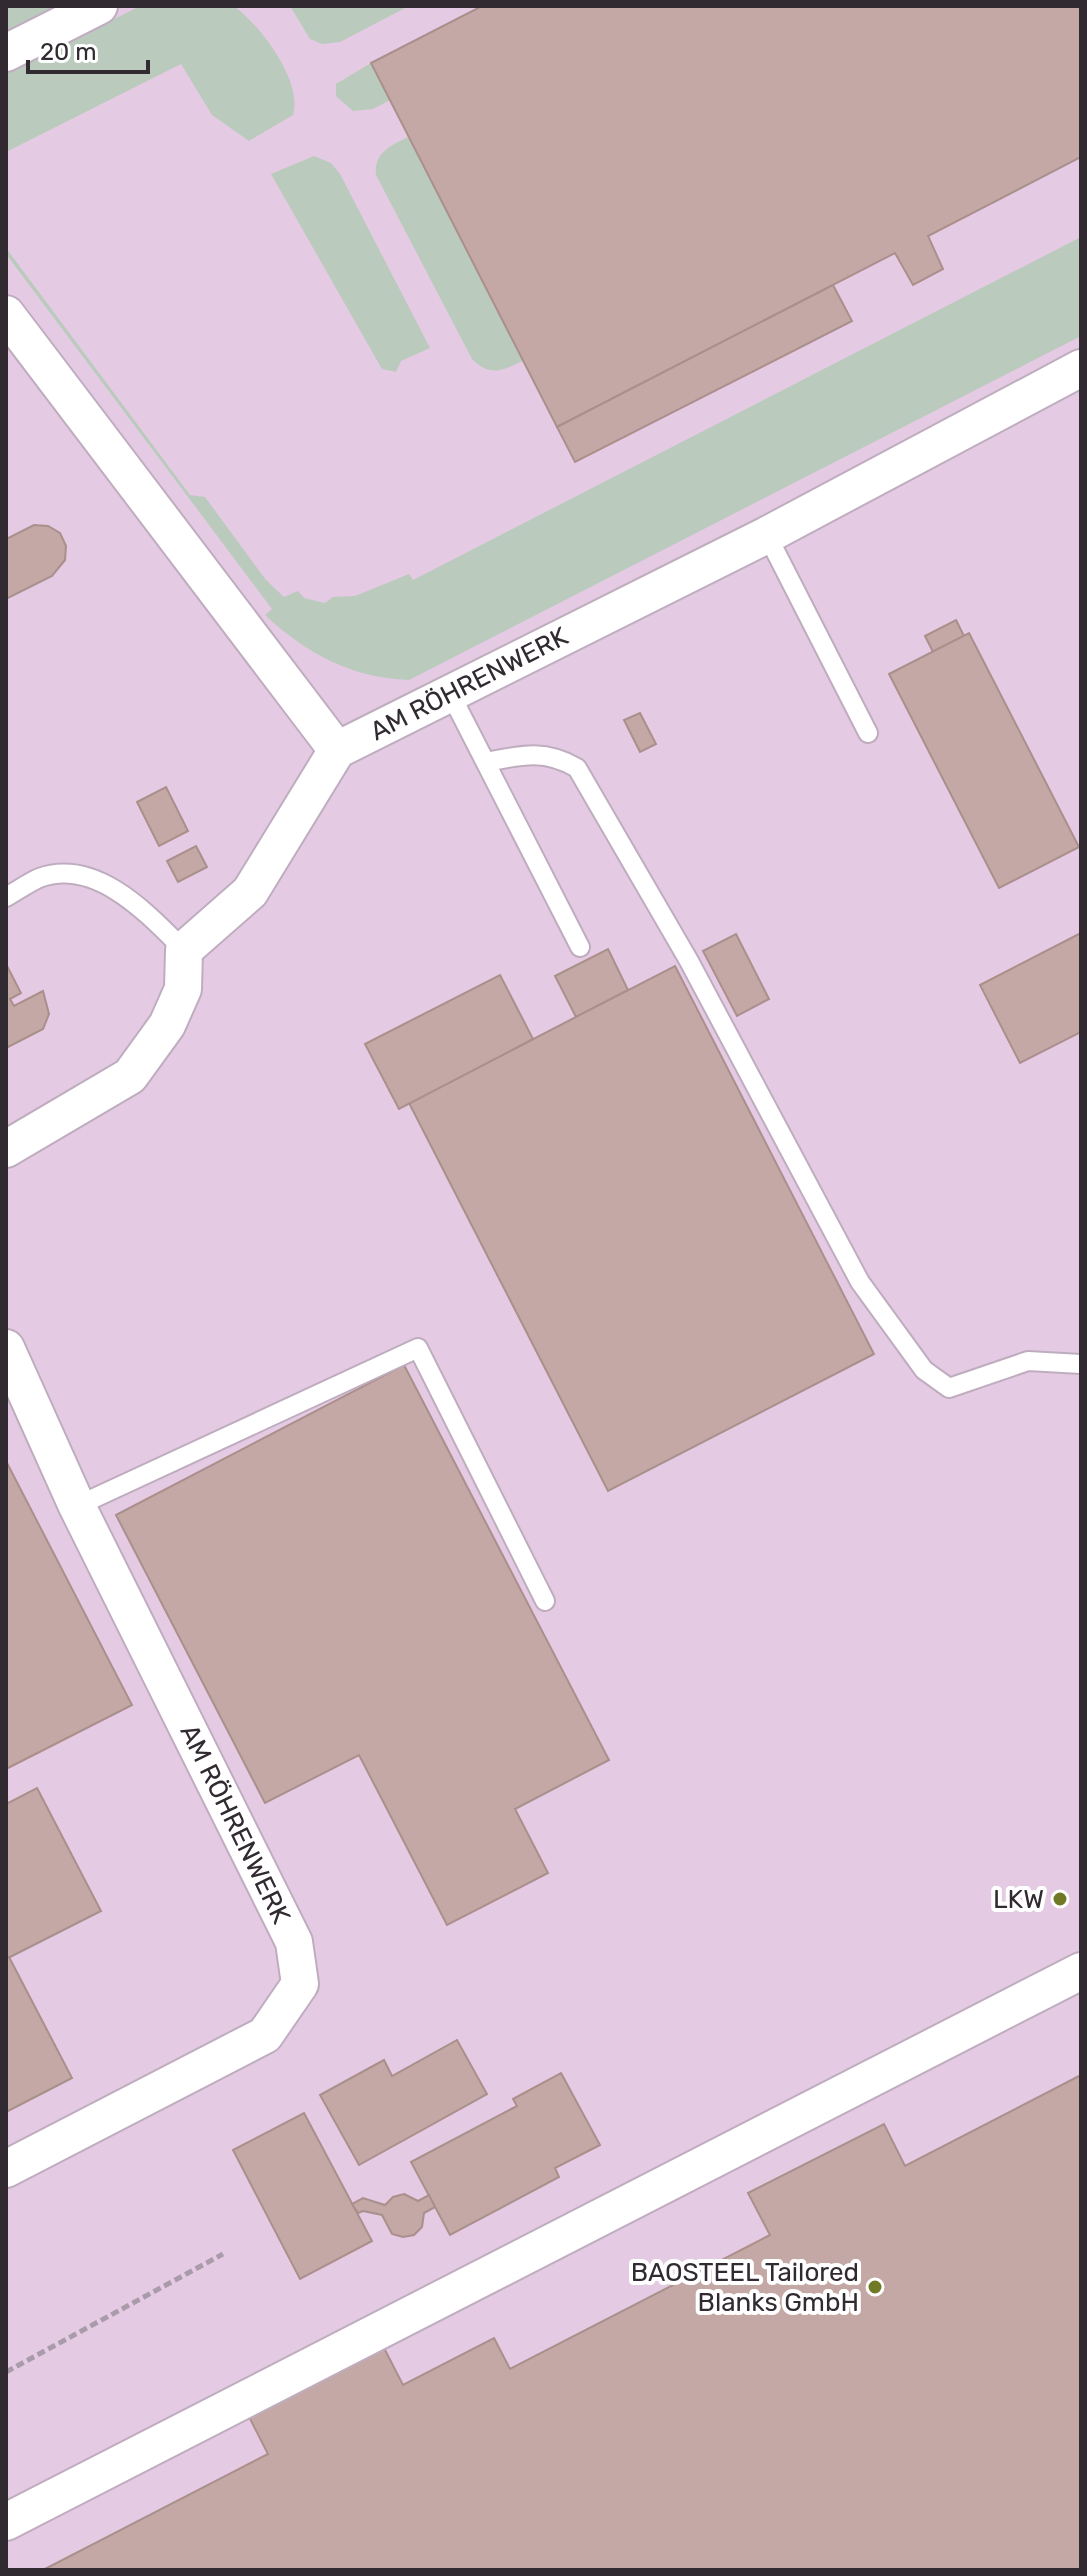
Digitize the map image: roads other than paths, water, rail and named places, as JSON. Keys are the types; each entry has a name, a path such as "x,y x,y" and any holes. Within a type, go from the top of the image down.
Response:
{"street":[{"path":"6,53 99,6"},
{"path":"6,314 337,750"},
{"name":"AM RÖHRENWERK","path":"184,950 250,892 337,750 767,535 1081,368"},
{"path":"6,1149 130,1076 167,1025 183,989 184,950"},
{"name":"AM RÖHRENWERK","path":"6,1348 77,1506 294,1942 300,1984 265,2035 6,2169"},
{"path":"6,2522 1081,1971"}],"lane":[{"path":"767,535 868,733"},
{"path":"450,693 580,947"},
{"path":"486,762 527,753 556,756 577,768 689,961 860,1282 924,1370 949,1388 1028,1361 1081,1364"},
{"path":"6,897 41,877 74,875 113,887 184,950"},
{"path":"77,1506 418,1348 545,1601"}],"place":[{"name":"LKW","path":"1060,1899"},
{"name":"BAOSTEEL Tailored Blanks GmbH","path":"875,2287"}]}
